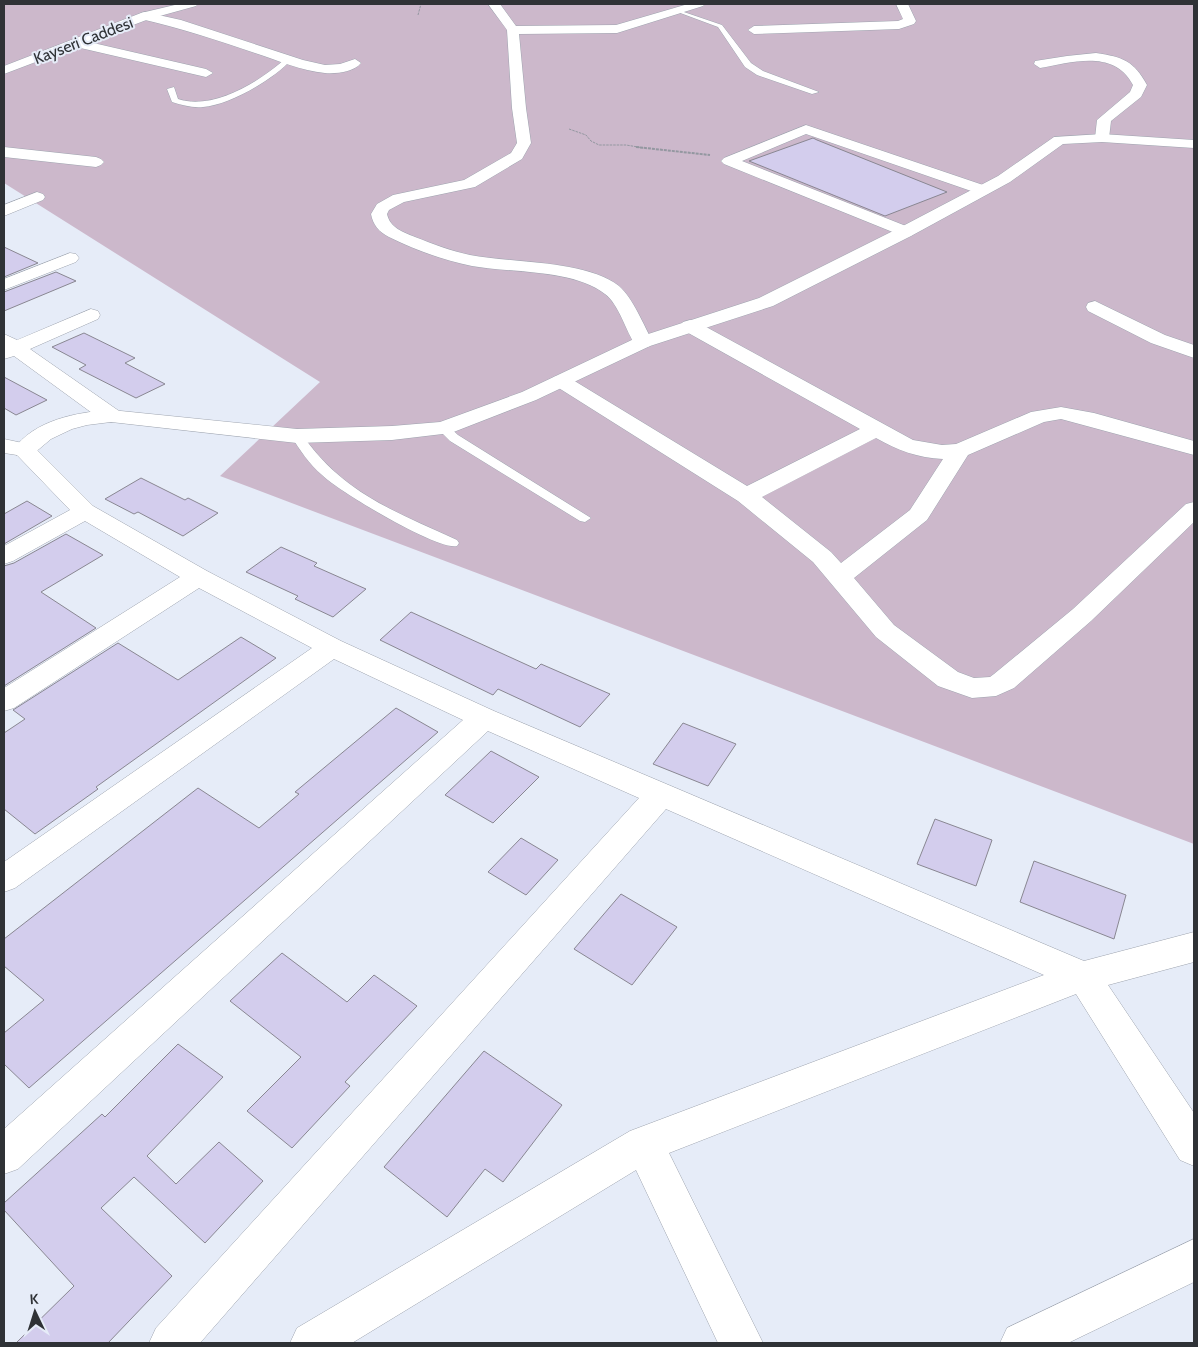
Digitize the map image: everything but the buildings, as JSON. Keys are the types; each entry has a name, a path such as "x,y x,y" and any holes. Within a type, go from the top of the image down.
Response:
{"street":[{"name":"Kayseri Caddesi","path":"4,61 104,24 170,4"},
{"name":"Kayseri Caddesi","path":"4,70 145,16 192,4"},
{"path":"494,4 513,30 519,108 524,143 517,156 469,184 411,194 390,202 379,214 380,220 386,229 399,236 469,260 559,272 598,283 614,291 643,342"},
{"path":"513,30 625,29 699,4"},
{"path":"754,30 899,25 910,21 902,4"},
{"path":"624,11 625,29"},
{"path":"145,16 178,23 288,59 325,69 342,68 355,63"},
{"path":"76,42 206,73"},
{"path":"221,50 239,43"},
{"path":"1040,64 1089,57 1106,58 1128,68 1137,76 1140,85 1136,94 1104,120 1102,138"},
{"path":"904,232 729,161 806,129 983,190"},
{"path":"1194,144 1102,138 1059,140 1004,179 766,302 643,342 530,396 443,428 392,433 297,436 111,416 90,417 70,421 14,448 85,511 198,577 332,647 484,718 662,793 1083,976 1194,1147"},
{"path":"4,152 96,162"},
{"path":"4,211 37,197"},
{"path":"4,285 70,258"},
{"path":"1095,307 1158,339 1194,352"},
{"path":"7,347 91,315"},
{"path":"690,326 876,430 905,445 923,450 942,452 960,450 1039,417 1061,413 1086,418 1194,448"},
{"path":"7,347 111,416"},
{"path":"561,381 746,496 822,557 885,631 948,679 972,688 996,686 1004,681 1082,615 1194,509"},
{"path":"746,496 876,430"},
{"path":"839,577 919,515 960,450"},
{"path":"4,556 85,511"},
{"path":"4,701 198,577"},
{"path":"4,879 332,647"},
{"path":"4,1156 484,718"},
{"path":"171,1343 662,793"},
{"path":"312,1343 644,1144 1083,976 1194,947"},
{"path":"644,1144 741,1343"},
{"path":"1022,1343 1194,1260"}],"lane":[{"path":"677,10 720,26 748,65 760,73 815,92"},
{"path":"171,88 175,100 181,103 198,106 212,104 229,98 272,75 288,59"},
{"path":"443,428 454,438 585,518"},
{"path":"297,436 318,465 362,500 452,543"}],"path":[{"path":"418,15 421,4"},
{"path":"569,129 586,135 591,141 599,145 626,145 693,155 738,157"}],"shaded area":[{"path":"4,4 1194,4 1194,844 220,476 320,382 4,183"}]}
